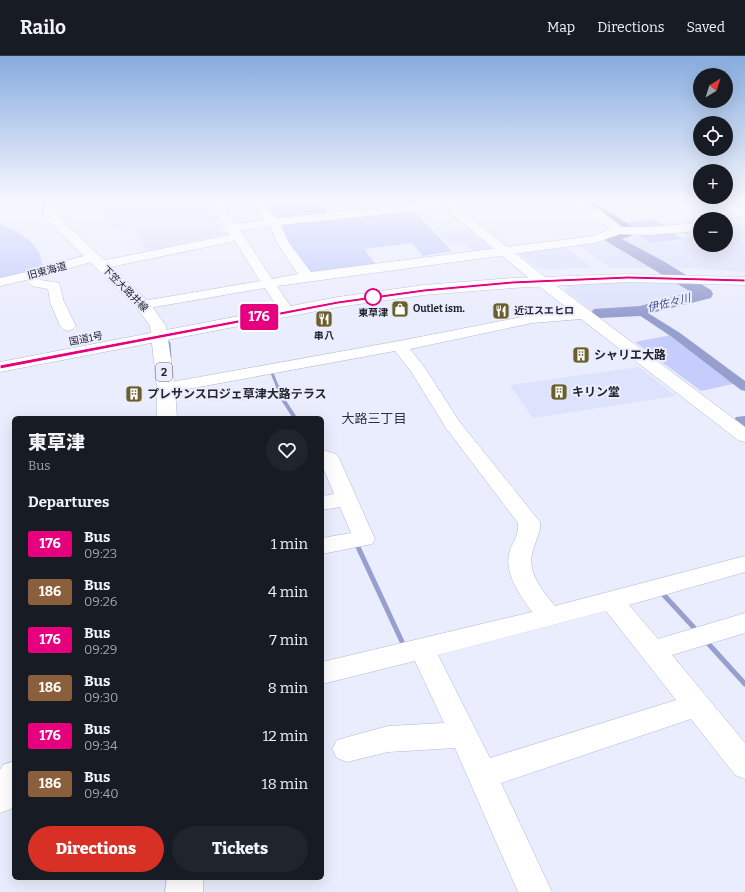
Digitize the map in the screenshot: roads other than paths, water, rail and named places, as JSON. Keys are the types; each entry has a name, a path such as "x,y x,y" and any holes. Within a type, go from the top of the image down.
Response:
{"main road":[{"name":"下笠大路井線","path":"73,238 142,305 159,331"},
{"path":"487,238 537,278"},
{"name":"国道1号","path":"676,275 745,281"},
{"name":"国道1号","path":"0,355 159,331 284,308 537,278 628,278 676,275 745,275"},
{"name":"国道1号","path":"0,367 159,331"},
{"name":"2","path":"159,331 166,388 167,416"},
{"path":"184,880 184,892"}],"street":[{"name":"旧東海道","path":"0,282 206,238"},
{"path":"239,238 284,308"},
{"path":"281,238 307,277"},
{"path":"142,305 307,277 504,252 598,238"},
{"path":"29,276 36,283 54,286 57,302 68,326"},
{"path":"537,278 745,436"},
{"path":"166,388 399,346 532,320 584,314"},
{"path":"399,346 417,368 452,424 529,522 528,535 521,550 519,560 520,568 531,591 550,617"},
{"path":"727,422 745,418"},
{"path":"324,457 329,458 364,539 324,546"},
{"path":"324,503 347,499"},
{"path":"324,673 550,617 745,564"},
{"path":"611,600 695,706 745,765"},
{"path":"652,651 745,623"},
{"path":"422,649 464,734 535,892"},
{"path":"482,775 695,706"},
{"path":"347,750 388,739 464,734"},
{"path":"0,798 12,779"}],"waterway":[{"name":"伊佐々川","path":"600,313 640,311 705,294 657,264 626,248 611,238"},
{"name":"伊佐々川","path":"640,311 676,335 745,387"},
{"path":"169,343 170,357"},
{"path":"270,368 278,388"},
{"path":"278,387 284,401 294,416"},
{"path":"358,547 404,646"},
{"path":"662,593 698,632"},
{"path":"705,640 745,684"}],"place":[{"name":"東草津","path":"373,297"},
{"name":"Outlet ism.","path":"400,309"},
{"name":"近江スエヒロ","path":"501,311"},
{"name":"串八","path":"324,319"},
{"name":"シャリエ大路","path":"581,355"},
{"name":"キリン堂","path":"559,392"},
{"name":"プレサンスロジェ草津大路テラス","path":"134,394"}],"district":[{"name":"大路三丁目","path":"374,418"}]}
